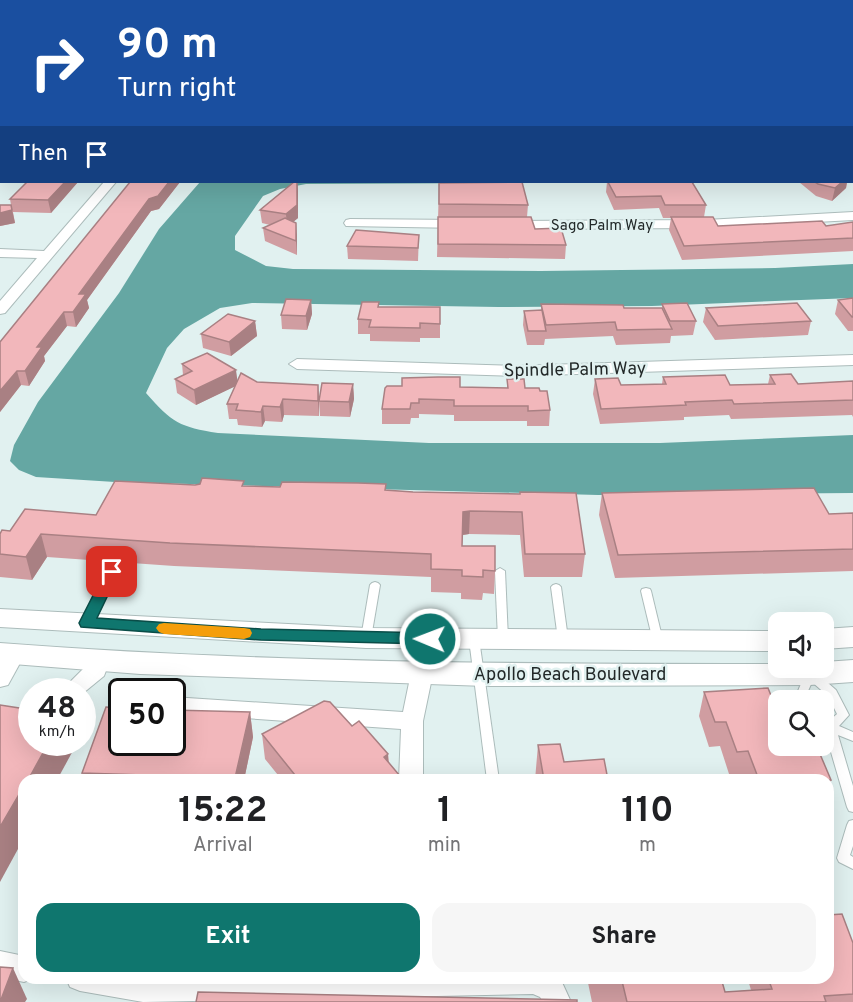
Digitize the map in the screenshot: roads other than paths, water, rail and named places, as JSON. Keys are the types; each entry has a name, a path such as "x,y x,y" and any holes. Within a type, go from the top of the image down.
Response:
{"main road":[{"name":"Apollo Beach Boulevard","path":"0,618 366,638 768,641"},
{"path":"834,638 853,637"},
{"name":"Apollo Beach Boulevard","path":"7,654 99,660 479,675 808,681 853,671"}],"street":[{"path":"0,309 109,183"},
{"name":"Sago Palm Way","path":"350,223 706,224 853,216"},
{"path":"0,253 47,255"},
{"name":"Spindle Palm Way","path":"297,364 514,371 853,360"},
{"path":"0,679 7,654"},
{"path":"87,678 96,670 99,660"},
{"path":"411,774 412,721 422,673"},
{"path":"186,706 412,721"},
{"path":"0,964 18,968"},
{"path":"116,984 157,991 318,984"},
{"path":"542,984 550,987 556,1002"}],"lane":[{"path":"500,571 503,639"},
{"path":"86,623 112,572"},
{"path":"366,638 375,585"},
{"path":"556,588 563,639"},
{"path":"646,591 658,641"},
{"path":"474,639 492,774"},
{"path":"808,681 826,690"},
{"path":"834,697 843,715 834,721"},
{"path":"834,728 853,737"},
{"path":"834,747 853,807"},
{"path":"853,825 843,858 853,863"}]}
